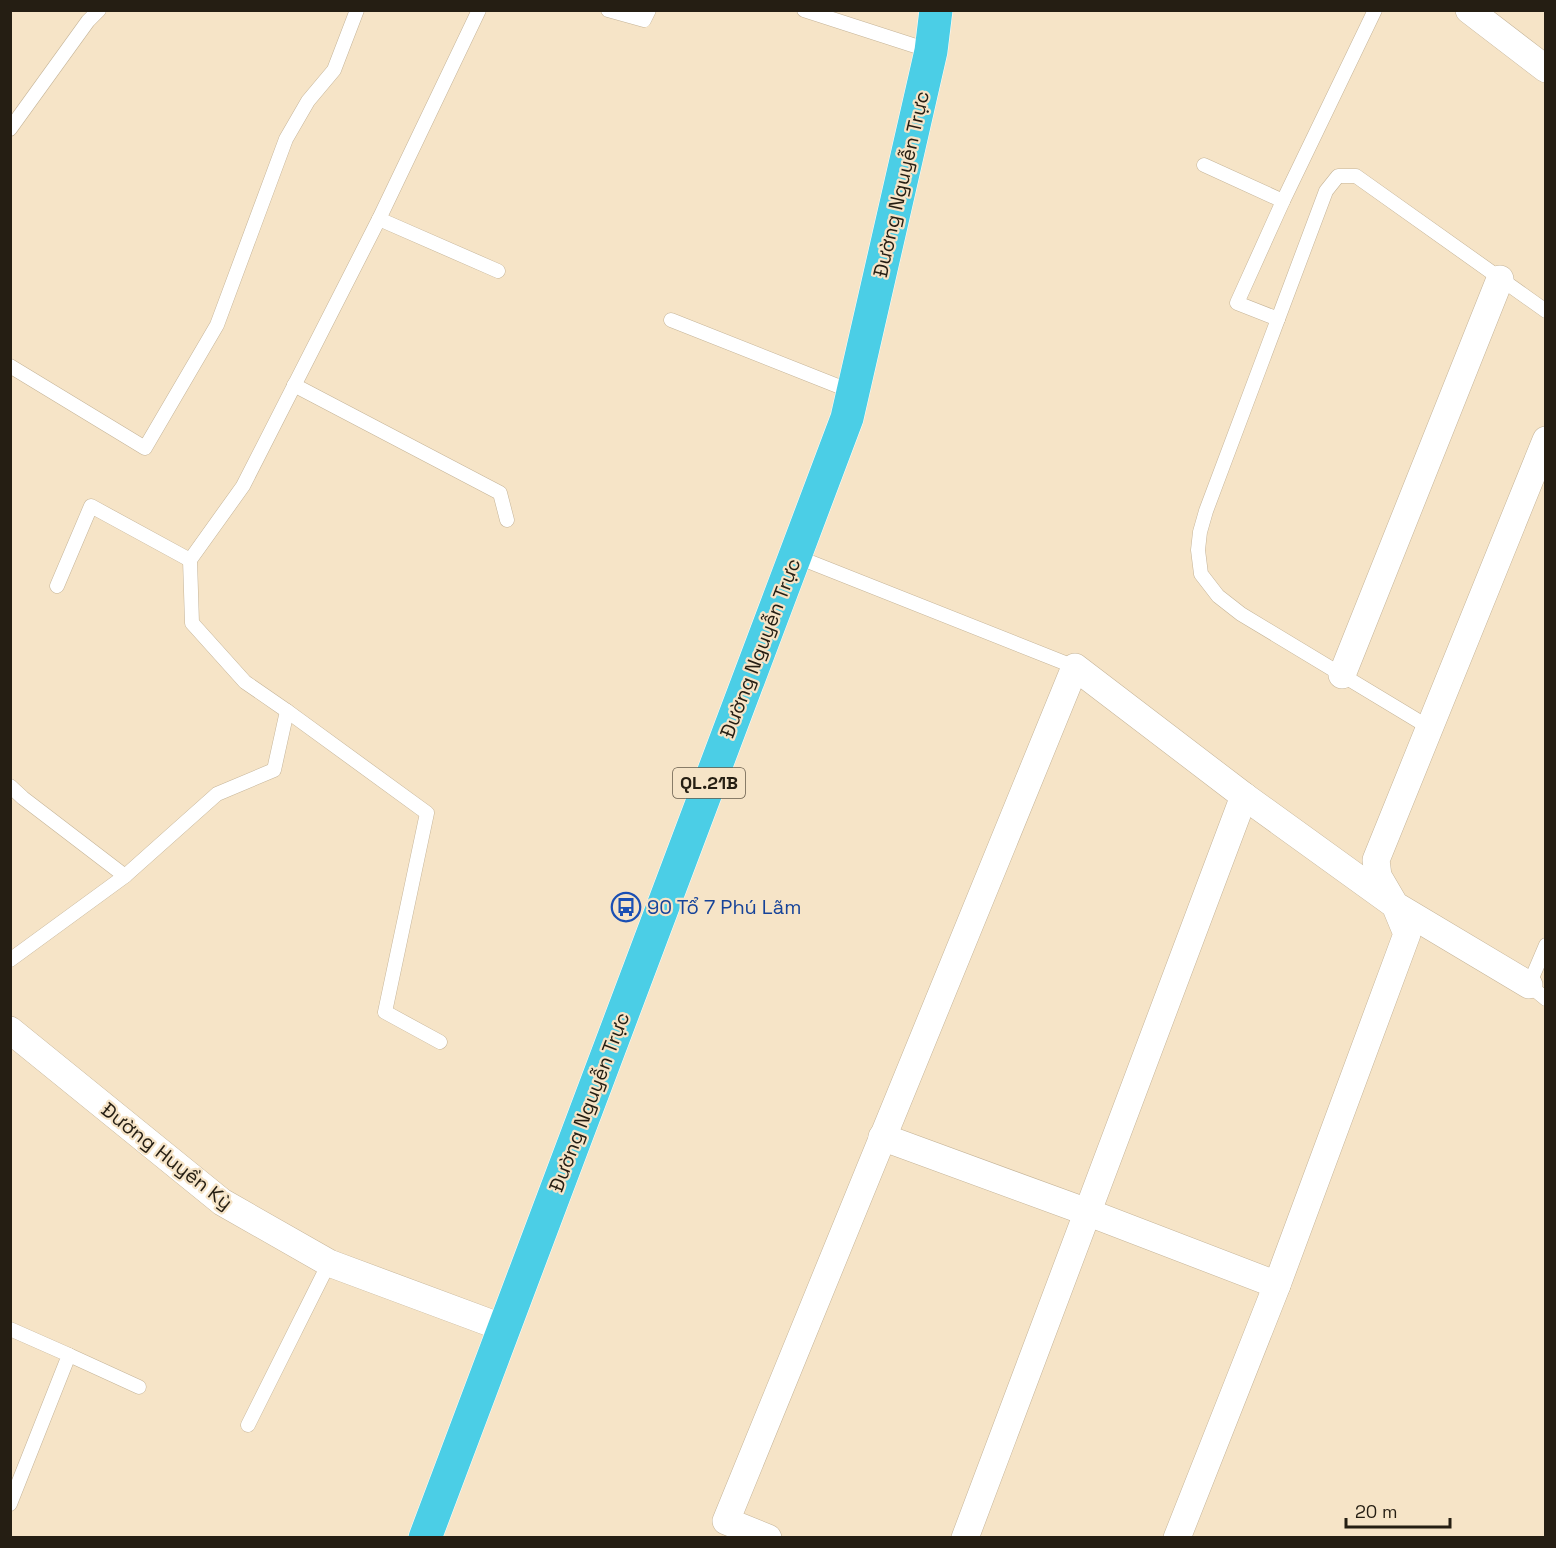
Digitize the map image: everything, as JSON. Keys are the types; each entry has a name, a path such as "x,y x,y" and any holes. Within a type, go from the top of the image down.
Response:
{"highway":[{"name":"Đường Nguyễn Trực","path":"425,1538 847,418 931,51 936,10"}],"street":[{"path":"1469,10 1545,69"},
{"path":"1342,675 1500,279"},
{"path":"1177,1538 1278,1285 1407,934 1395,905 1378,876 1376,860 1545,441"},
{"path":"768,1538 724,1529 1075,667 1244,796 1395,905 1537,992"},
{"path":"965,1538 1244,796"},
{"name":"Đường Huyền Kỳ","path":"10,1030 222,1202 329,1263 504,1328"},
{"path":"882,1137 1278,1285"}],"lane":[{"path":"10,129 88,21 99,10"},
{"path":"10,366 145,447 217,325 286,139 308,101 334,70 357,10"},
{"path":"440,1042 385,1012 427,813 244,682 192,623 190,560 243,486 379,219 479,10"},
{"path":"608,10 644,21 649,10"},
{"path":"804,10 931,51"},
{"path":"1278,319 1237,303 1283,201 1375,10"},
{"path":"1204,165 1283,201"},
{"path":"1430,728 1241,614 1218,596 1201,574 1198,550 1200,532 1326,191 1338,176 1356,176 1545,311"},
{"path":"379,219 498,271"},
{"path":"670,320 853,392"},
{"path":"294,385 501,493 507,520"},
{"path":"57,586 91,506 190,560"},
{"path":"795,556 1075,667"},
{"path":"10,960 125,876 218,794 274,770 287,711"},
{"path":"10,786 125,876"},
{"path":"1537,992 1545,945"},
{"path":"248,1425 329,1263"},
{"path":"10,1329 139,1387"},
{"path":"10,1504 69,1354"}],"place":[{"name":"90 Tổ 7 Phú Lãm","path":"626,907"}]}
